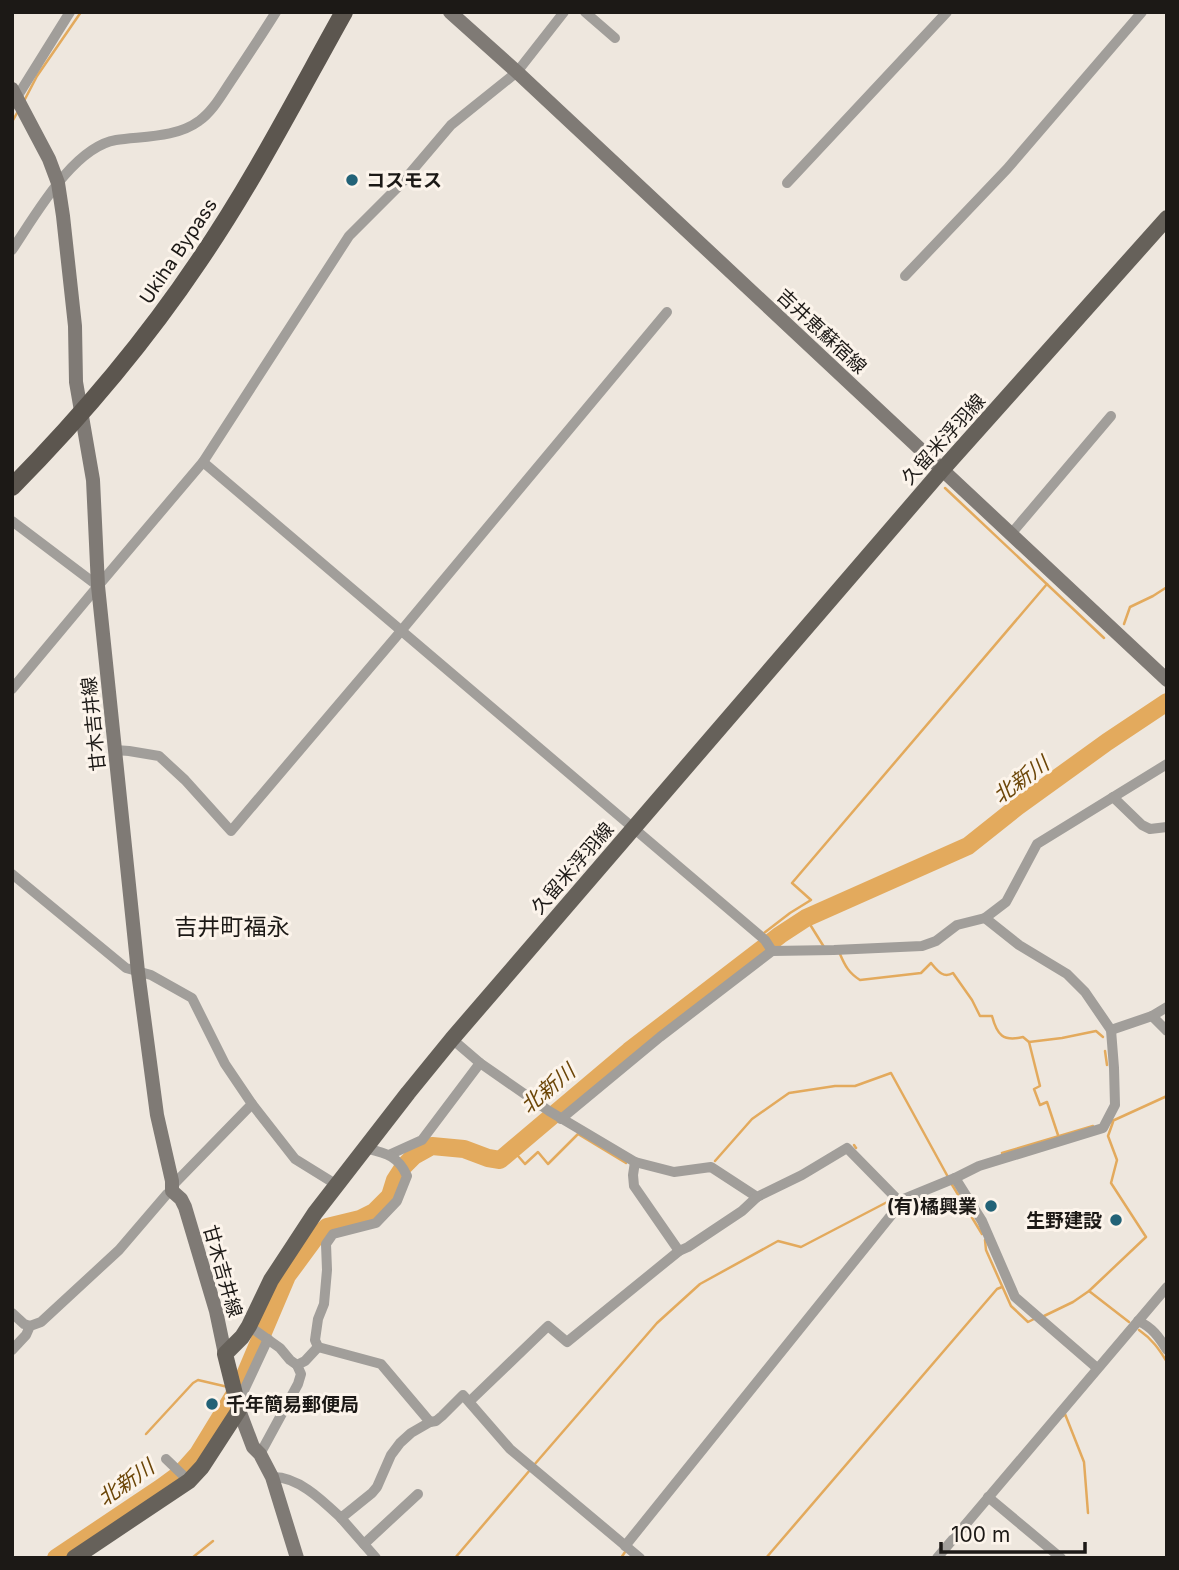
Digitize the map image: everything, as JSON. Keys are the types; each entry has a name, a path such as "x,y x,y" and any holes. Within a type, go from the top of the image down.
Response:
{"highway":[{"name":"Ukiha Bypass","path":"12,487 121,368 200,260 242,193 344,12"}],"main road":[{"name":"吉井恵蘇宿線","path":"450,12 1167,680"},
{"name":"甘木吉井線","path":"15,97 49,159 58,183 75,326 76,382 93,480 98,586 138,972 157,1115 172,1191 185,1207 216,1311 225,1354"},
{"name":"久留米浮羽線","path":"225,1354 253,1328 271,1280 314,1213 452,1039 942,470 1167,218"},
{"path":"225,1354 253,1447 260,1454 272,1477 297,1558"},
{"path":"74,1558 202,1467 236,1396"}],"street":[{"path":"15,97 70,12"},
{"path":"12,250 58,183 78,160 113,140 178,131 199,121 215,106 276,12"},
{"path":"12,690 203,461 349,236 400,185 451,125 517,72 564,12"},
{"path":"585,12 615,38"},
{"path":"787,183 947,12"},
{"path":"905,276 1007,169 1142,12"},
{"path":"115,750 159,756 185,780 231,831 667,312"},
{"path":"1011,534 1111,416"},
{"path":"203,461 778,952 922,946 936,941 957,925 985,918 1006,902 1037,844 1167,764"},
{"path":"12,521 98,586"},
{"path":"1113,797 1142,825 1150,829 1167,827"},
{"path":"12,874 126,968 151,975 192,998 225,1064 252,1104 295,1159 337,1185"},
{"path":"896,1198 951,1180 979,1166 1106,1123 1115,1105 1111,1030 1085,992 1067,974 1019,945 985,918"},
{"path":"556,1115 660,1037 769,946"},
{"path":"1111,1030 1152,1016 1167,1007"},
{"path":"1152,1016 1167,1031"},
{"path":"452,1039 480,1063 634,1166 674,1172 711,1167 757,1197"},
{"path":"391,1154 422,1140 480,1063"},
{"path":"12,1313 30,1326 41,1322 119,1250 166,1194 172,1191 175,1183 252,1104"},
{"path":"318,1347 315,1339 324,1304 326,1244 333,1234 376,1223 397,1201 407,1176 391,1154 365,1148"},
{"path":"470,1401 548,1326 567,1342 679,1251 742,1211 757,1197 802,1175 847,1148 896,1198 897,1208 625,1546"},
{"path":"634,1166 634,1186 679,1251"},
{"path":"951,1180 982,1221 1015,1297 1097,1367"},
{"path":"937,1558 1167,1287"},
{"path":"1138,1321 1148,1326 1167,1350"},
{"path":"12,1350 26,1335 30,1326"},
{"path":"253,1328 298,1365 301,1374 260,1454"},
{"path":"236,1396 268,1339"},
{"path":"298,1365 318,1347"},
{"path":"318,1347 381,1364 430,1422"},
{"path":"341,1518 377,1487 391,1455 400,1443 411,1433 436,1421 463,1395 510,1449 640,1558"},
{"path":"166,1459 188,1479"},
{"path":"272,1477 285,1479 308,1489 325,1502 376,1558"},
{"path":"364,1544 418,1493"},
{"path":"988,1497 1061,1558"}],"waterway":[{"path":"24,101 37,76 81,12"},
{"path":"12,122 17,113"},
{"path":"945,488 1104,638"},
{"path":"764,933 811,900 792,883 1047,584"},
{"path":"1124,624 1130,607 1167,587"},
{"name":"北新川","path":"56,1558 162,1487 181,1473 198,1454 242,1382 287,1276 315,1238 327,1227 360,1219 374,1212 390,1196 395,1180 414,1156 432,1146 464,1149 500,1160 629,1051 780,935 806,918 968,846 1017,807 1167,702"},
{"path":"806,918 824,947"},
{"path":"840,954 848,969 860,980 921,973 931,963 943,974 953,973 980,1016 992,1016 1002,1036 1023,1037 1029,1042 1040,1086 1034,1089 1040,1105 1047,1102 1058,1135"},
{"path":"1029,1042 1096,1031 1103,1037"},
{"path":"1105,1051 1107,1065"},
{"path":"715,1161 752,1119 789,1093 835,1086 855,1086 891,1073 948,1177"},
{"path":"1110,1122 1167,1096"},
{"path":"1044,1316 1089,1291 1146,1237 1111,1183 1117,1160 1108,1136 1113,1122"},
{"path":"1002,1153 1093,1126"},
{"path":"512,1149 525,1164 538,1152 548,1164 578,1134 626,1163"},
{"path":"951,1183 982,1234"},
{"path":"534,1465 657,1323 700,1284 778,1241 801,1247 893,1199"},
{"path":"985,1240 986,1250 1011,1306 1028,1322 1034,1319"},
{"path":"766,1558 997,1289 1002,1287"},
{"path":"1089,1291 1129,1322"},
{"path":"1139,1330 1155,1344 1167,1362"},
{"path":"146,1434 198,1380 228,1387"},
{"path":"1063,1416 1065,1414 1084,1462 1088,1513"},
{"path":"455,1558 530,1470"},
{"path":"192,1558 213,1541"},
{"path":"621,1558 625,1552"}],"place":[{"name":"コスモス","path":"352,180"},
{"name":"(有)橘興業","path":"991,1206"},
{"name":"生野建設","path":"1116,1220"},
{"name":"千年簡易郵便局","path":"212,1404"}],"district":[{"name":"吉井町福永","path":"232,927"}]}
